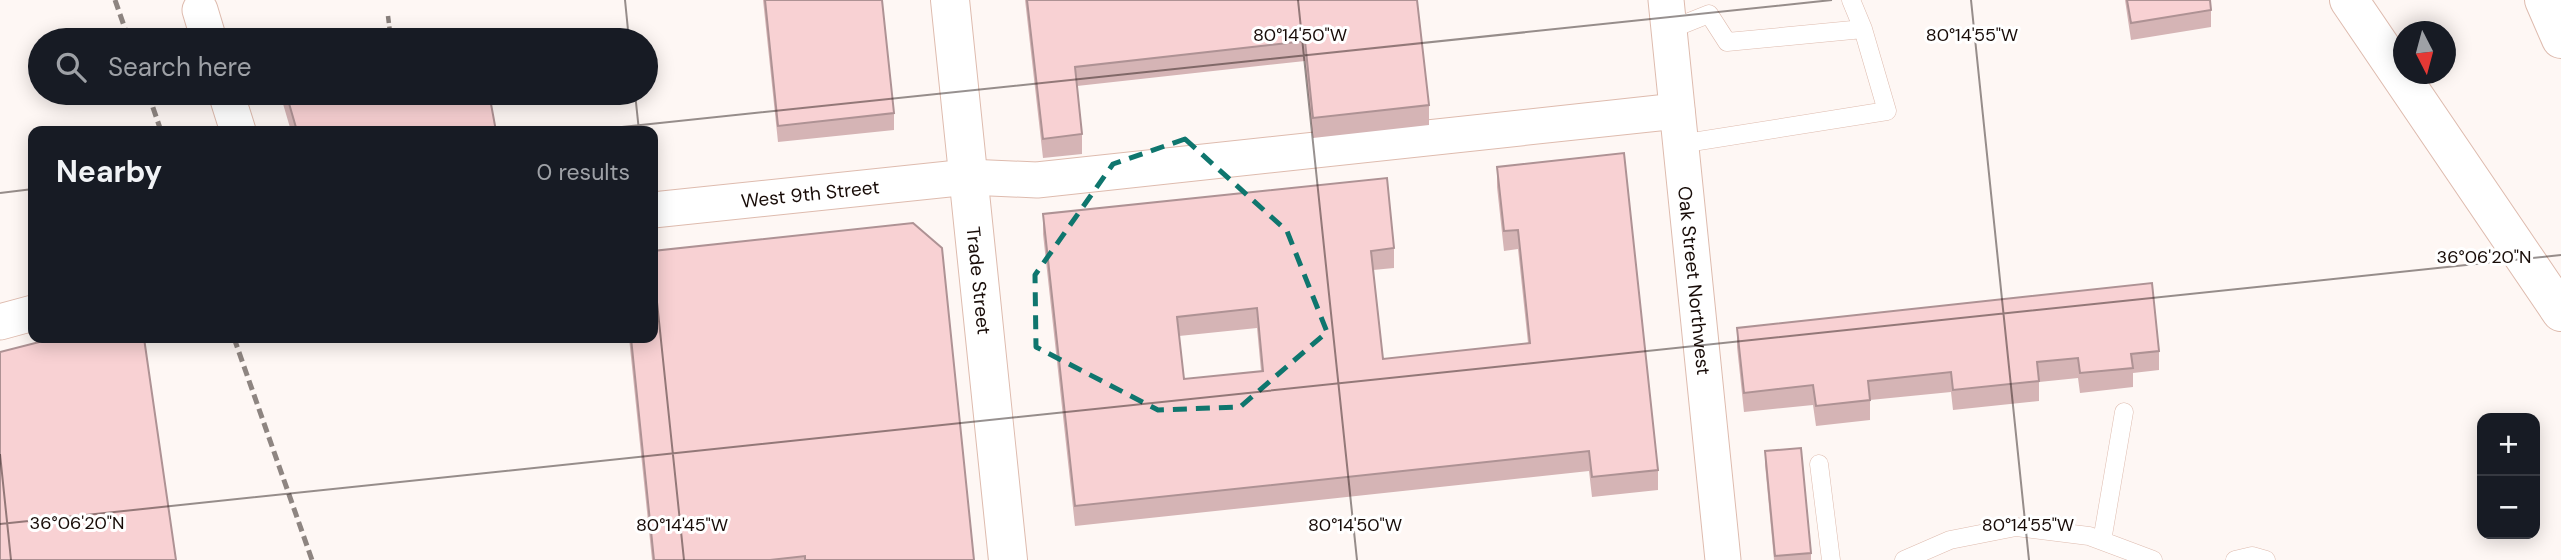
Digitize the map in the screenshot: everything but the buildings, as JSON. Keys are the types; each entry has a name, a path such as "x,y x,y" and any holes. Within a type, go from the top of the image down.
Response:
{"street":[{"name":"Trade Street","path":"950,0 1008,560"},
{"path":"2349,0 2561,312"},
{"path":"2544,0 2561,38"},
{"name":"Oak Street Northwest","path":"1668,15 1723,560"},
{"path":"230,105 236,126"},
{"name":"West 9th Street","path":"658,208 968,177 1037,180 1678,127"},
{"path":"0,322 28,314"}],"lane":[{"path":"1678,127 1887,111 1863,29 1851,0"},
{"path":"1668,15 1715,7 1727,42 1863,29"},
{"path":"2102,541 2124,412"},
{"path":"1819,464 1831,560"},
{"path":"1904,560 1936,553 1950,540 2016,527 2089,536 2152,560"},
{"path":"2235,560 2252,556 2266,560"}],"path":[{"path":"388,16 390,28"}],"highlighted area":[{"path":"1185,139 1287,231 1327,332 1240,407 1158,410 1036,347 1035,275 1113,164"}],"railway":[{"path":"115,0 125,28"},
{"path":"152,105 159,126"},
{"path":"236,343 312,560"}]}
